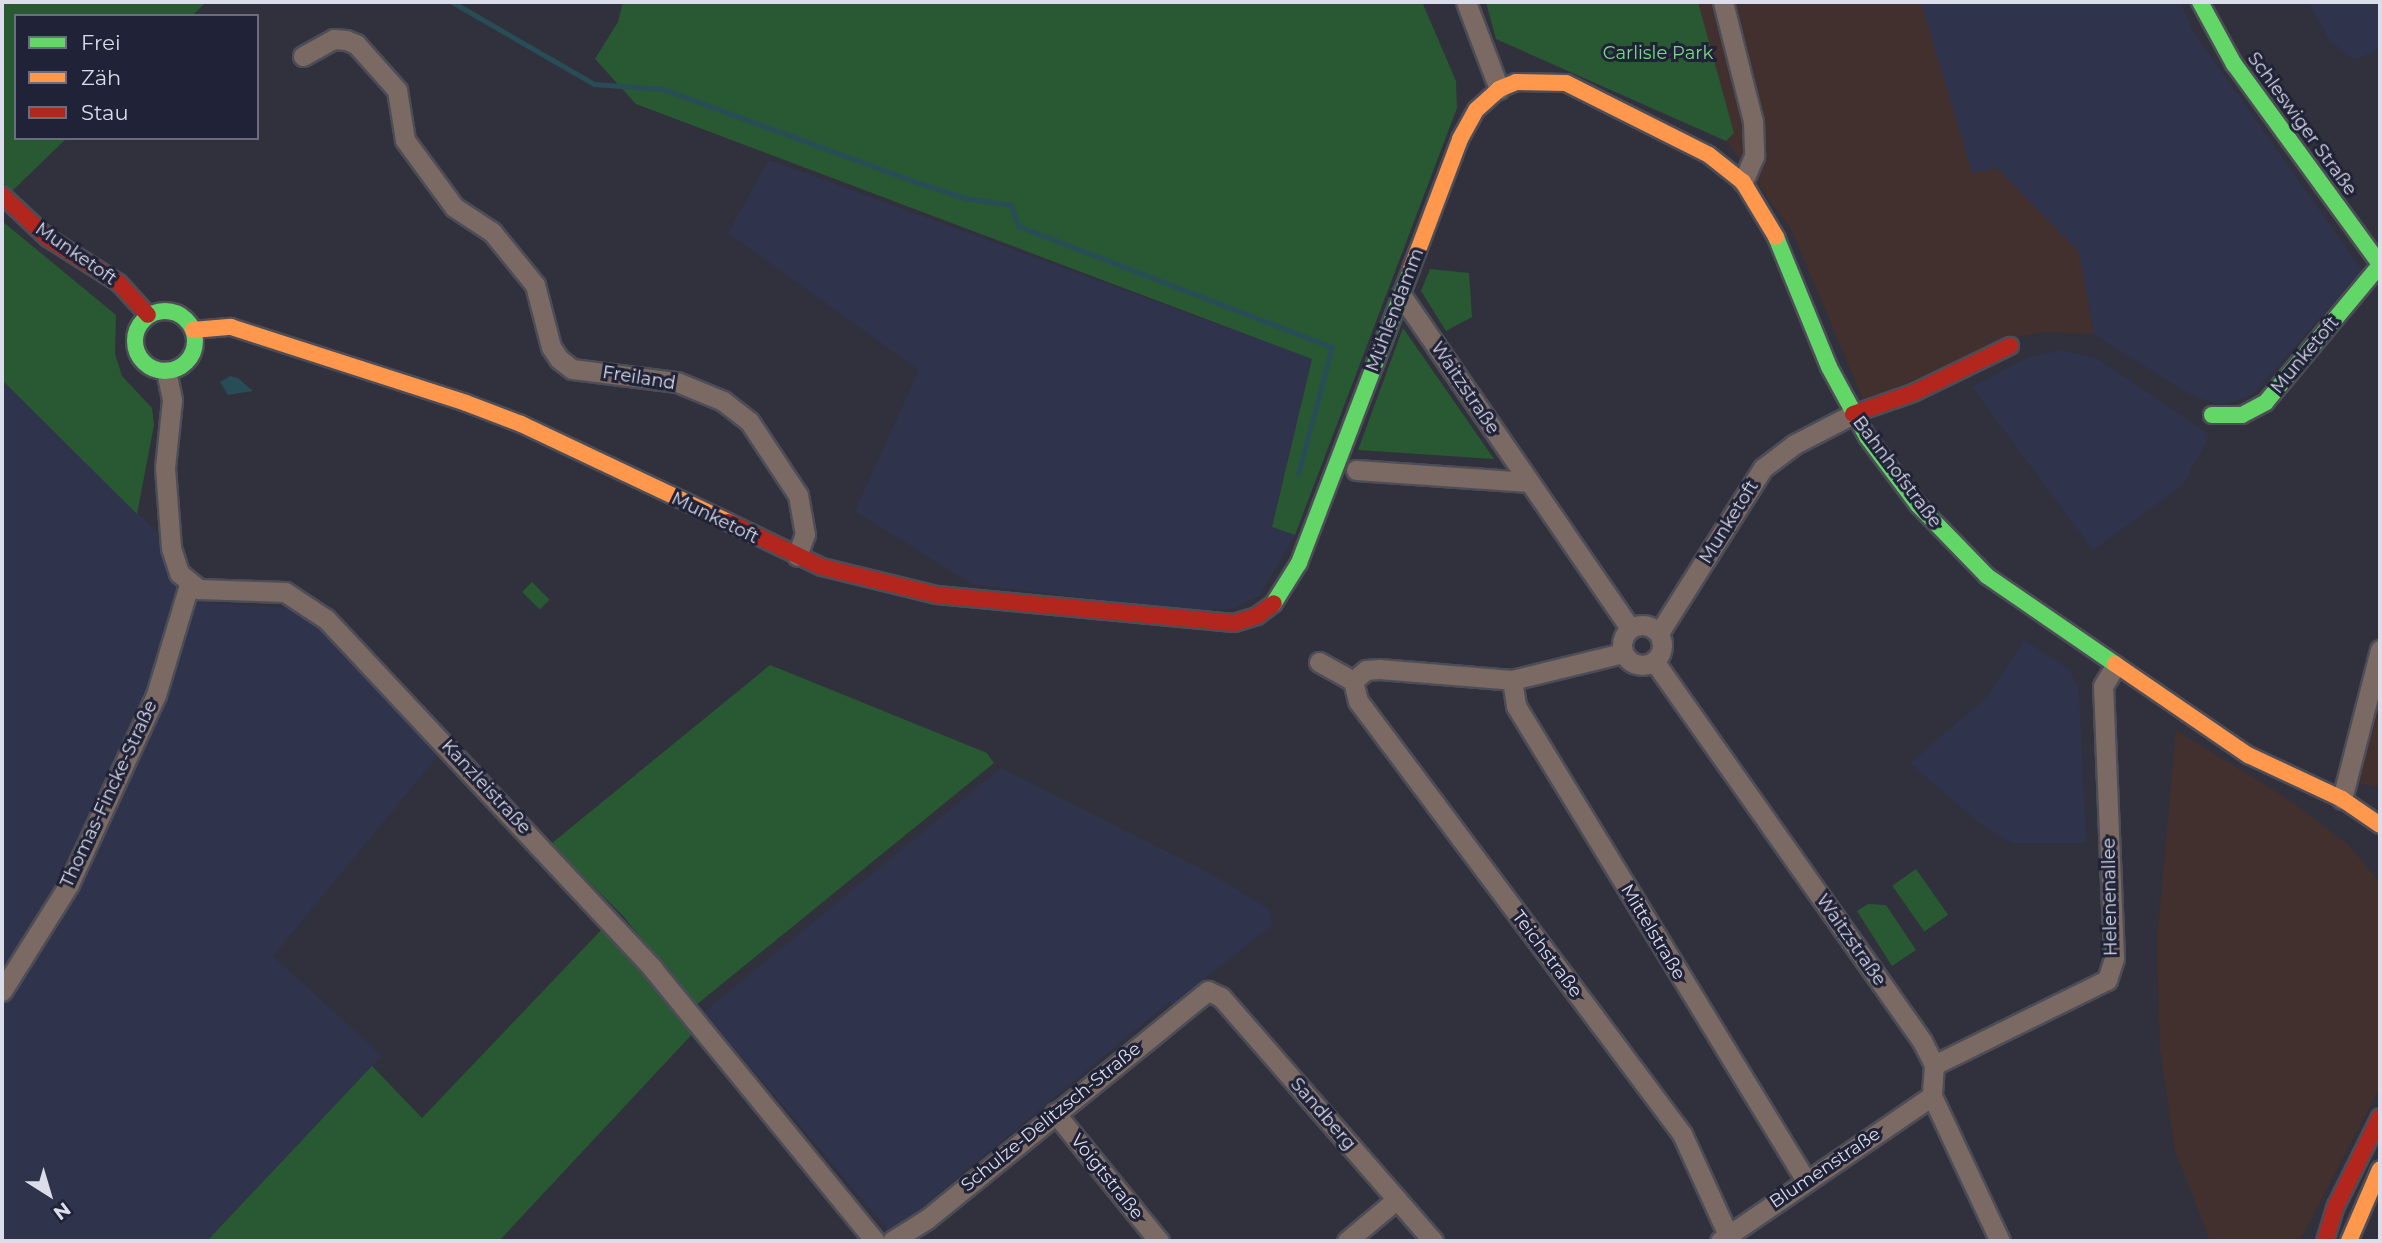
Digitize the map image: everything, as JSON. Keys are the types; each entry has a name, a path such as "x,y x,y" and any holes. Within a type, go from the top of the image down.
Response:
{"street":[{"path":"1466,2 1499,89"},
{"path":"1723,2 1753,121 1754,156 1743,182"},
{"name":"Schleswiger Straße","path":"2200,2 2234,64 2380,264"},
{"name":"Freiland","path":"303,56 334,39 356,44 397,90 405,140 454,207 492,232 535,285 551,347 565,365 572,369 677,382 723,401 749,421 798,495 805,534 797,556"},
{"name":"Bahnhofstraße","path":"1499,89 1535,79 1566,83 1660,127 1709,155 1743,182 1775,234 1853,414 1917,505 1965,556 2005,591 2248,755 2342,800 2380,825"},
{"name":"Mühlendamm","path":"1257,616 1276,601 1299,563 1460,139 1476,110 1499,89"},
{"name":"Munketoft","path":"2,195 48,238 119,283 148,315"},
{"name":"Munketoft","path":"2212,415 2242,415 2266,402 2380,264"},
{"name":"Waitzstraße","path":"1401,295 1630,628"},
{"path":"172,312 193,330 191,357 166,371 146,365 135,347 138,327 148,315 172,312"},
{"name":"Munketoft","path":"193,330 231,327 466,403 521,425 797,556 937,595 1210,624 1257,616"},
{"name":"Munketoft","path":"1659,633 1763,468 1793,445 1853,414 1913,393 2010,346"},
{"path":"166,371 172,400 165,468 171,548 178,573 188,585"},
{"path":"1356,470 1529,482"},
{"name":"Thomas-Fincke-Straße","path":"2,991 69,884 156,695 188,585"},
{"name":"Kanzleistraße","path":"188,585 199,589 285,592 326,619 653,970 875,1241"},
{"path":"1642,624 1659,633 1662,650 1654,661 1637,665 1623,653 1622,640 1630,628 1642,624"},
{"path":"2342,800 2380,650"},
{"path":"1319,662 1353,681 1366,670 1380,669 1512,680 1623,653"},
{"name":"Waitzstraße","path":"1654,661 1922,1041 1934,1065"},
{"name":"Helenenallee","path":"1934,1065 2107,981 2114,958 2103,686 2115,666"},
{"name":"Mittelstraße","path":"1512,680 1516,706 1805,1180"},
{"name":"Teichstraße","path":"1353,681 1358,701 1682,1134 1724,1238"},
{"name":"Bahnhofstraße","path":"2342,800 2380,805"},
{"name":"Bahnhofstraße","path":"2342,800 2380,840"},
{"name":"Schulze-Delitzsch-Straße","path":"892,1241 927,1219 1208,991"},
{"name":"Sandberg","path":"1208,991 1221,997 1433,1241"},
{"path":"1934,1065 1932,1096 2000,1241"},
{"name":"Blumenstraße","path":"1724,1238 1805,1180 1932,1096"},
{"name":"Voigtstraße","path":"1055,1113 1159,1241"},
{"path":"2325,1241 2336,1206 2380,1117"},
{"path":"2349,1241 2380,1170"},
{"path":"1347,1241 1397,1199"}],"shaded area":[{"path":"1698,2 1921,2 1972,172 1997,168 2079,252 2094,334 2042,332 2008,339 1864,402 1792,231 1726,141 1734,133"},
{"path":"1921,2 2180,2 2194,33 2362,270 2252,395 2222,405 2198,398 2173,384 2094,334 2079,252 1997,168 1972,173"},
{"path":"2308,2 2380,2 2380,47 2355,61 2330,41"},
{"path":"769,160 1312,359 1272,527 1295,535 1259,596 1234,608 1192,611 972,584 855,511 919,370 728,233"},
{"path":"2062,350 2096,358 2210,435 2182,486 2093,550 1972,387 2029,357"},
{"path":"230,376 238,378 253,391 228,395 220,382"},
{"path":"2,380 162,537 167,576 193,602 294,608 322,627 441,752 273,956 382,1056 207,1241 2,1241"},
{"path":"2024,640 2070,670 2079,692 2086,843 2012,843 1976,820 1910,763 1988,696"},
{"path":"2380,674 2380,787 2355,783"},
{"path":"2176,730 2285,797 2349,845 2380,883 2378,1091 2300,1241 2210,1241 2175,1150 2160,1049 2157,941"},
{"path":"1001,768 1211,874 1269,909 1272,925 1173,1004 1169,1002 891,1233 704,1012"}],"green space":[{"path":"2,2 206,2 194,14 14,14 14,140 65,140 11,192 2,181"},
{"path":"623,2 1422,2 1456,81 1457,108 1295,535 1272,527 1312,359 636,104 595,59 618,22"},
{"name":"Carlisle Park","path":"1486,2 1698,2 1734,133 1726,141 1496,39"},
{"path":"2,221 116,315 115,354 122,376 152,408 154,425 137,514 2,380"},
{"path":"1430,269 1469,273 1472,317 1446,331 1421,291"},
{"path":"1403,328 1494,459 1358,450"},
{"path":"532,582 550,600 540,610 522,592"},
{"path":"770,665 987,753 994,763 696,1005 623,916 551,844"},
{"path":"1916,869 1948,915 1924,932 1892,886"},
{"path":"1868,904 1886,905 1916,950 1892,966 1857,911"},
{"path":"605,926 696,1030 499,1241 207,1241 372,1066 422,1118"}],"waterway":[{"path":"452,2 594,84 663,89 916,182 965,198 1011,205 1018,226 1332,347 1298,474"}],"traffic: fast":[{"path":"2200,2 2234,64 2380,264"},
{"path":"1776,237 1829,367 1867,437 1918,505 1987,576 2115,664"},
{"path":"2212,415 2242,415 2266,402 2380,265"},
{"path":"1274,603 1299,563 1411,269"},
{"path":"165,311 182,316 190,324 195,341 190,358 182,366 165,371 148,366 140,358 135,341 140,324 148,316 165,311"}],"traffic: slow":[{"path":"1411,269 1460,139 1476,110 1499,89 1516,82 1566,83 1709,155 1743,182 1776,237"},
{"path":"193,330 231,327 466,403 521,424 728,522"},
{"path":"2115,664 2248,755 2342,799 2380,825"},
{"path":"2349,1241 2380,1169"}],"traffic: jam":[{"path":"2,195 48,238 119,283 148,315"},
{"path":"1853,414 1913,393 2010,346"},
{"path":"728,522 822,567 937,595 1234,623 1257,616 1274,603"},
{"path":"2325,1241 2336,1206 2380,1117"}]}
